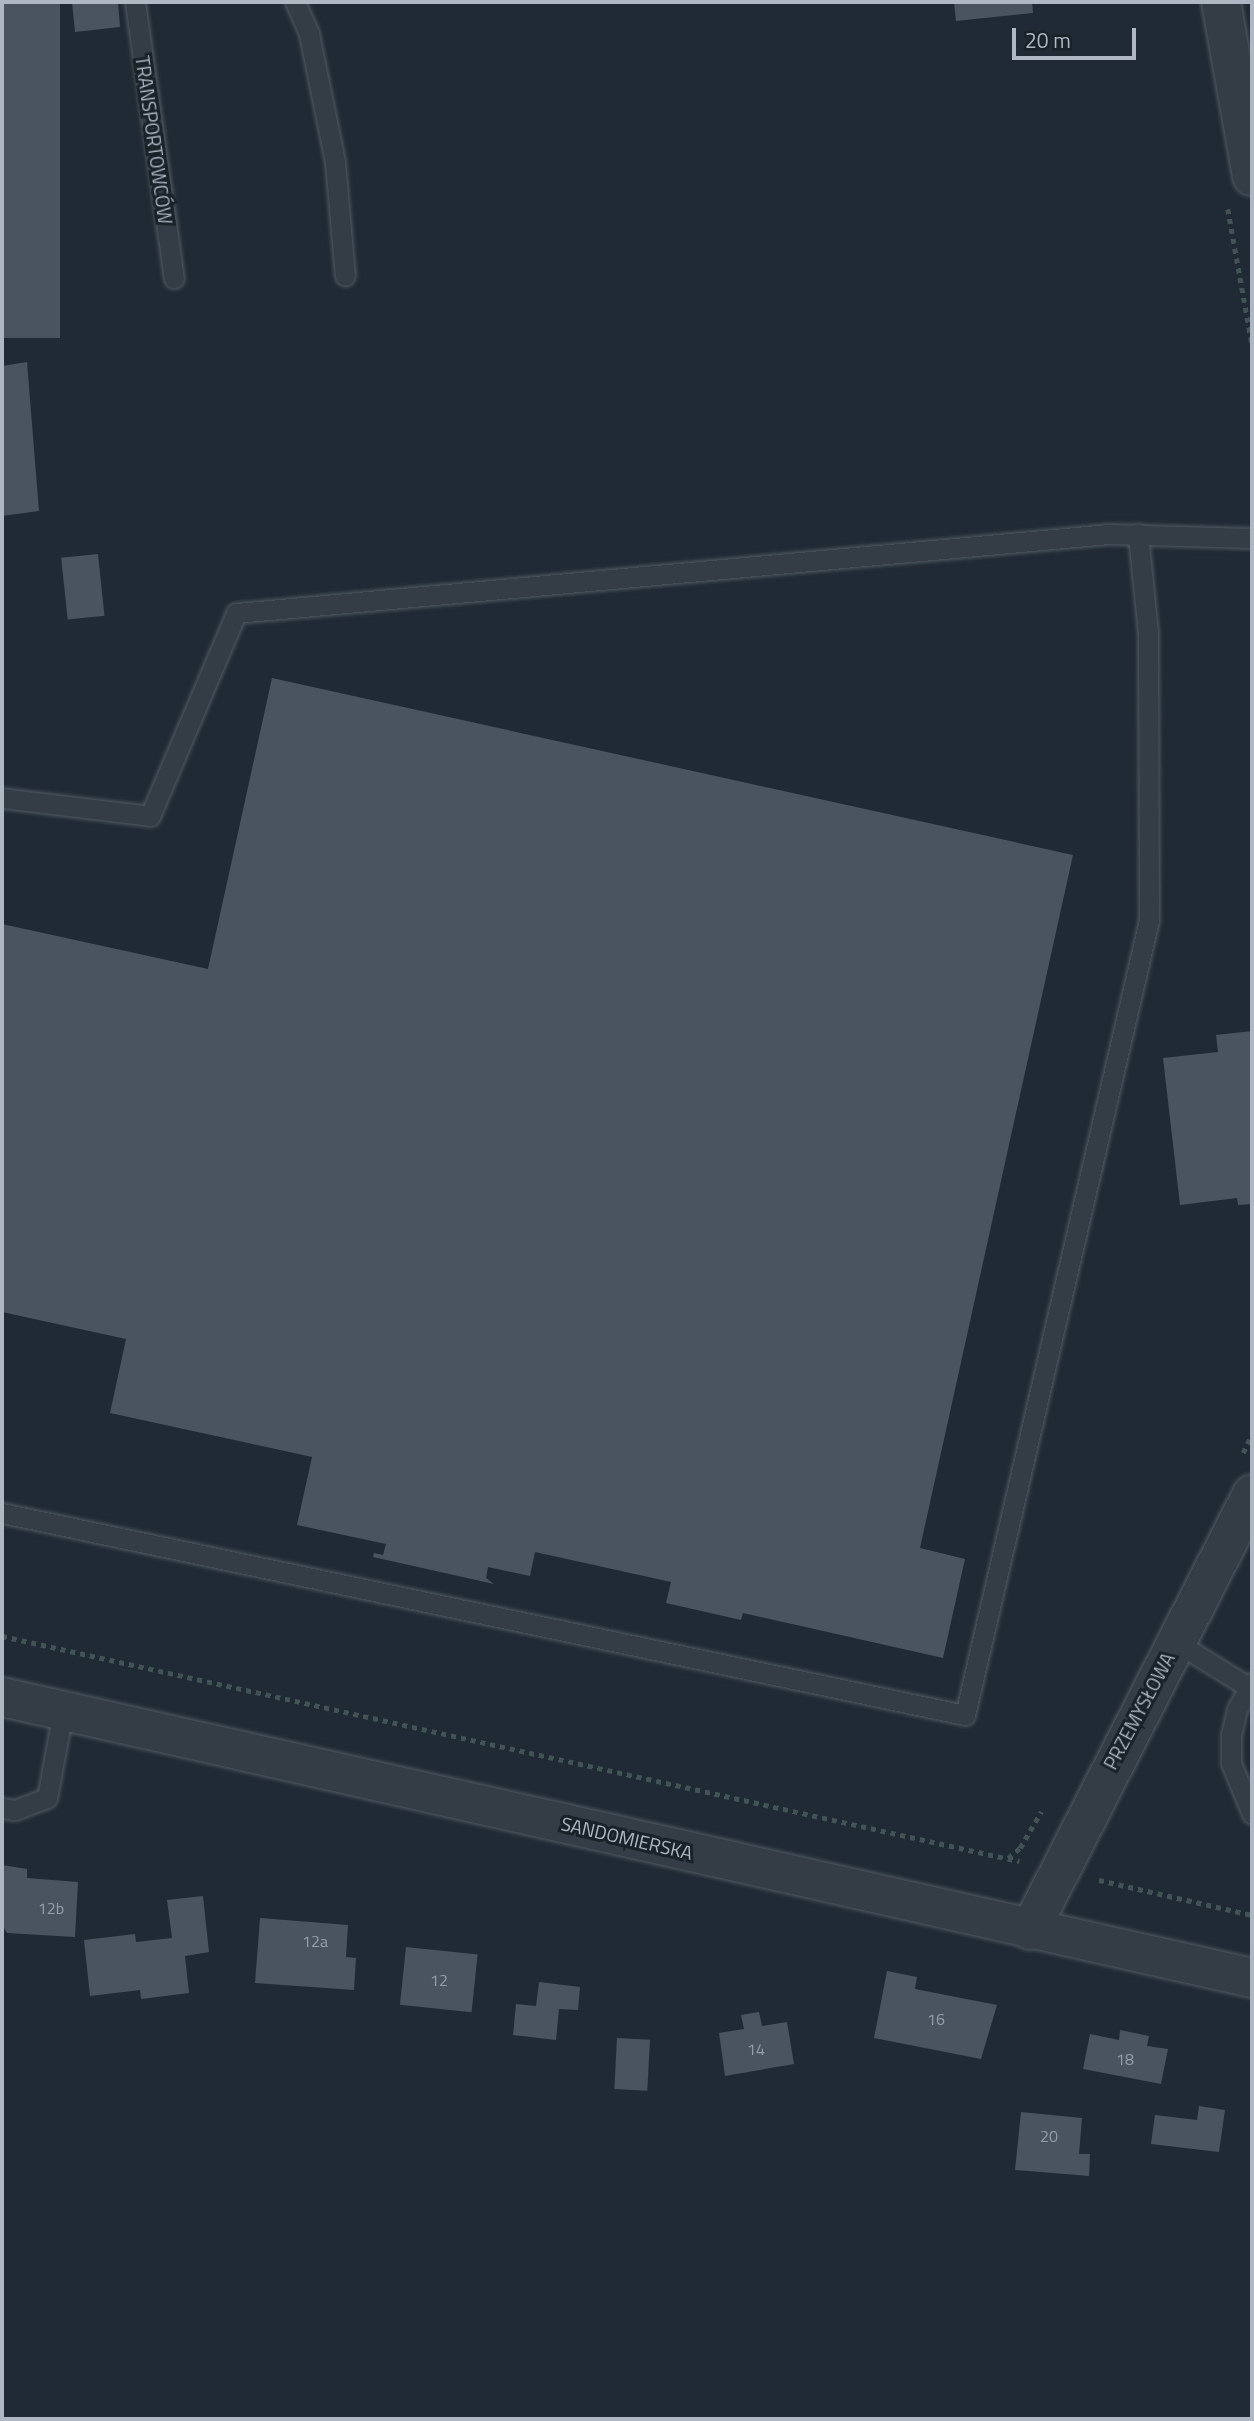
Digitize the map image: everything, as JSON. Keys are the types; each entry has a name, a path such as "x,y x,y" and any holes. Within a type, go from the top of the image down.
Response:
{"street":[{"path":"1221,2 1252,176"},
{"name":"PRZEMYSŁOWA","path":"1030,1930 1252,1494"},
{"name":"SANDOMIERSKA","path":"2,1697 1252,1978"}],"lane":[{"name":"TRANSPORTOWCÓW","path":"135,2 174,278"},
{"path":"295,2 309,34 335,162 345,276"},
{"path":"2,1513 965,1715 1149,920 1148,632 1138,534"},
{"path":"2,798 150,816 236,612 1138,534 1252,538"},
{"path":"1176,1642 1251,1686 1237,1709 1231,1735 1231,1763 1252,1815"},
{"path":"2,1808 15,1810 47,1798 63,1711"}],"path":[{"path":"2,1636 1007,1858"},
{"path":"1119,1885 1252,1915"}],"building":[{"path":"3,2 60,2 60,338 3,338"},
{"path":"72,2 118,2 120,27 75,32"},
{"path":"954,2 1032,2 1033,13 956,21"},
{"path":"27,362 39,511 2,516 2,366"},
{"path":"98,554 104,616 68,620 61,558"},
{"path":"272,678 1073,855 920,1548 965,1559 943,1658 743,1613 741,1620 666,1603 671,1582 535,1552 530,1576 488,1567 486,1578 494,1584 373,1557 374,1553 383,1555 386,1544 297,1525 312,1457 110,1413 126,1339 2,1312 2,924 208,969"},
{"path":"1252,1031 1252,1204 1238,1205 1237,1198 1180,1205 1163,1058 1218,1052 1216,1035"},
{"path":"2,1865 27,1869 27,1878 78,1882 75,1937 7,1933 2,1925"},
{"path":"203,1896 209,1952 185,1956 189,1993 141,1999 140,1990 90,1996 84,1940 135,1934 136,1942 172,1938 167,1900"},
{"path":"260,1918 348,1925 346,1957 356,1958 354,1990 255,1983"},
{"path":"406,1947 478,1955 472,2012 400,2005"},
{"path":"887,1971 917,1977 915,1989 997,2005 981,2059 874,2038"},
{"path":"539,1982 580,1987 578,2010 559,2009 556,2040 513,2035 516,2004 536,2006"},
{"path":"759,2012 762,2026 787,2022 794,2064 725,2076 719,2033 744,2029 741,2015"},
{"path":"1120,2030 1149,2036 1147,2046 1168,2049 1161,2084 1083,2069 1090,2034 1119,2040"},
{"path":"617,2038 650,2040 647,2091 614,2089"},
{"path":"1199,2106 1225,2110 1219,2152 1151,2144 1155,2115 1197,2120"},
{"path":"1021,2112 1082,2118 1079,2154 1090,2154 1089,2176 1015,2170"}]}
